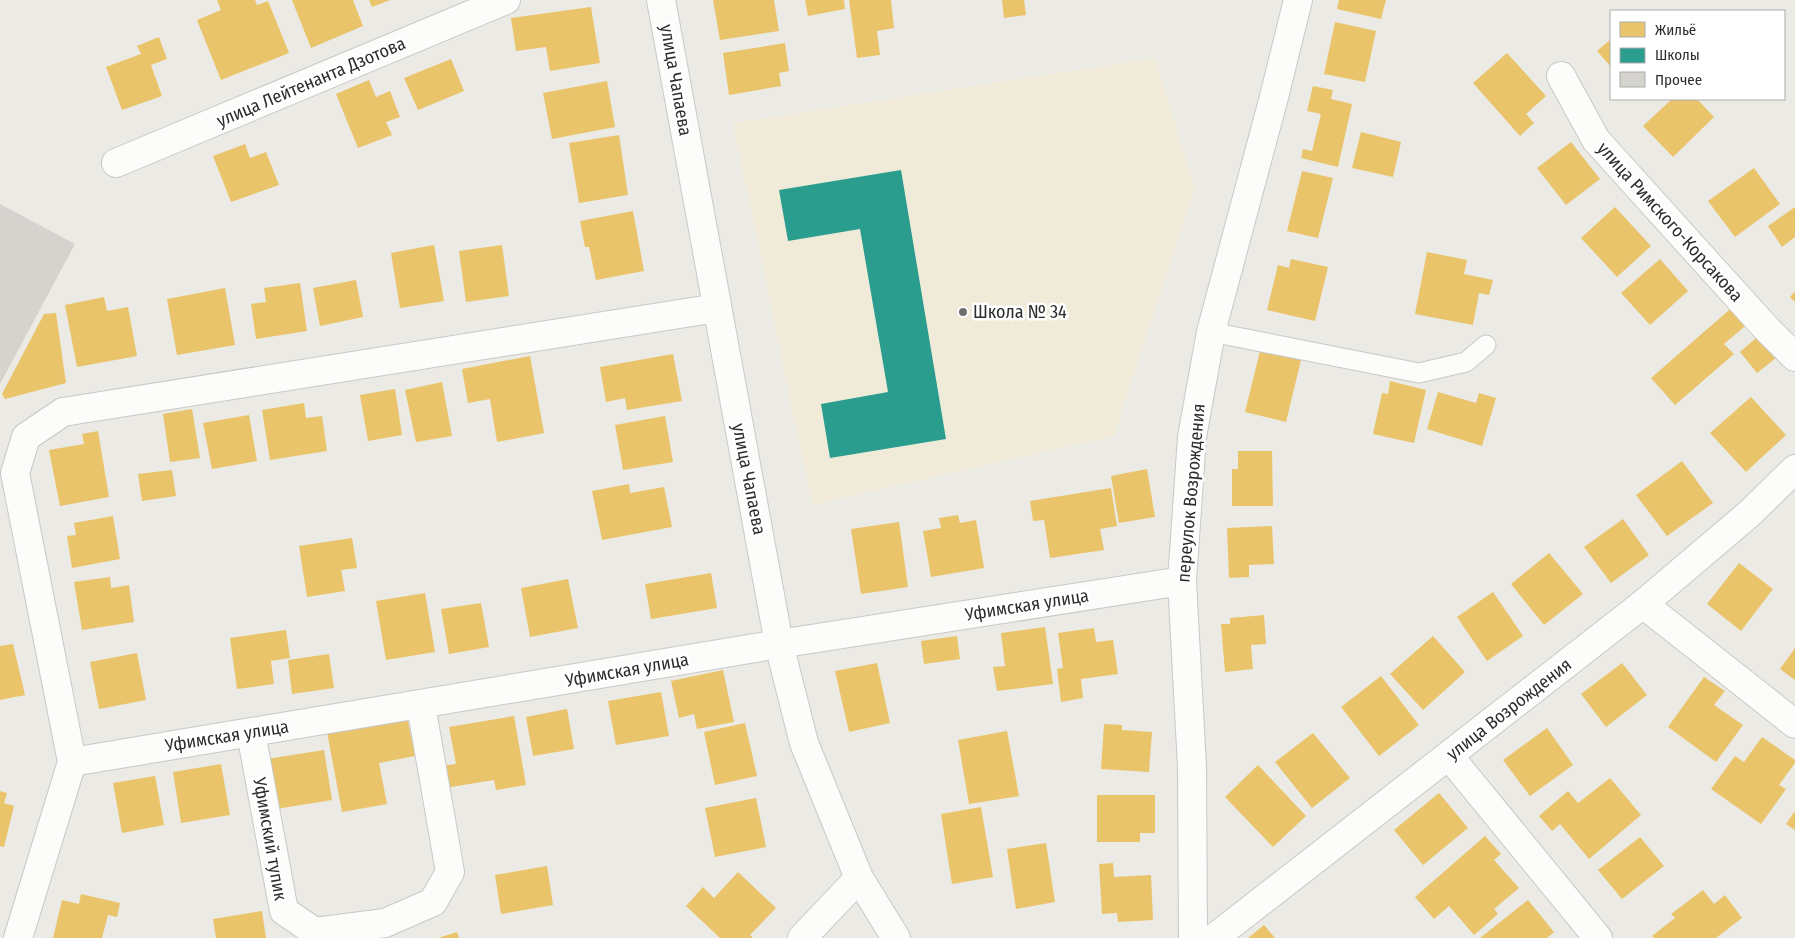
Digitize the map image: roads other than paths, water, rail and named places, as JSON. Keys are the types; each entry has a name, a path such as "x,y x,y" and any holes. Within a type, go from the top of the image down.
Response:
{"street":[{"name":"улица Лейтенанта Дзотова","path":"116,163 506,0"},
{"name":"улица Чапаева","path":"661,0 779,644 804,743 859,878 896,938"},
{"name":"переулок Возрождения","path":"1193,938 1192,767 1182,581 1192,438 1211,332 1298,0"},
{"name":"улица Римского-Корсакова","path":"1561,76 1596,140 1765,327 1795,357"},
{"path":"18,938 72,762 15,473 26,437 62,412 717,308"},
{"name":"улица Возрождения","path":"1214,938 1643,604 1750,513 1795,468"},
{"name":"Уфимская улица","path":"72,762 779,644 1182,581"},
{"path":"1643,604 1795,724"},
{"name":"Уфимский тупик","path":"250,732 284,911 315,932 385,923 432,902 450,872 421,705"},
{"path":"1449,756 1598,938"},
{"path":"802,938 859,878"}],"lane":[{"path":"1211,332 1419,373 1466,362 1486,344"}],"place":[{"name":"Школа № 34","path":"963,312"}]}
